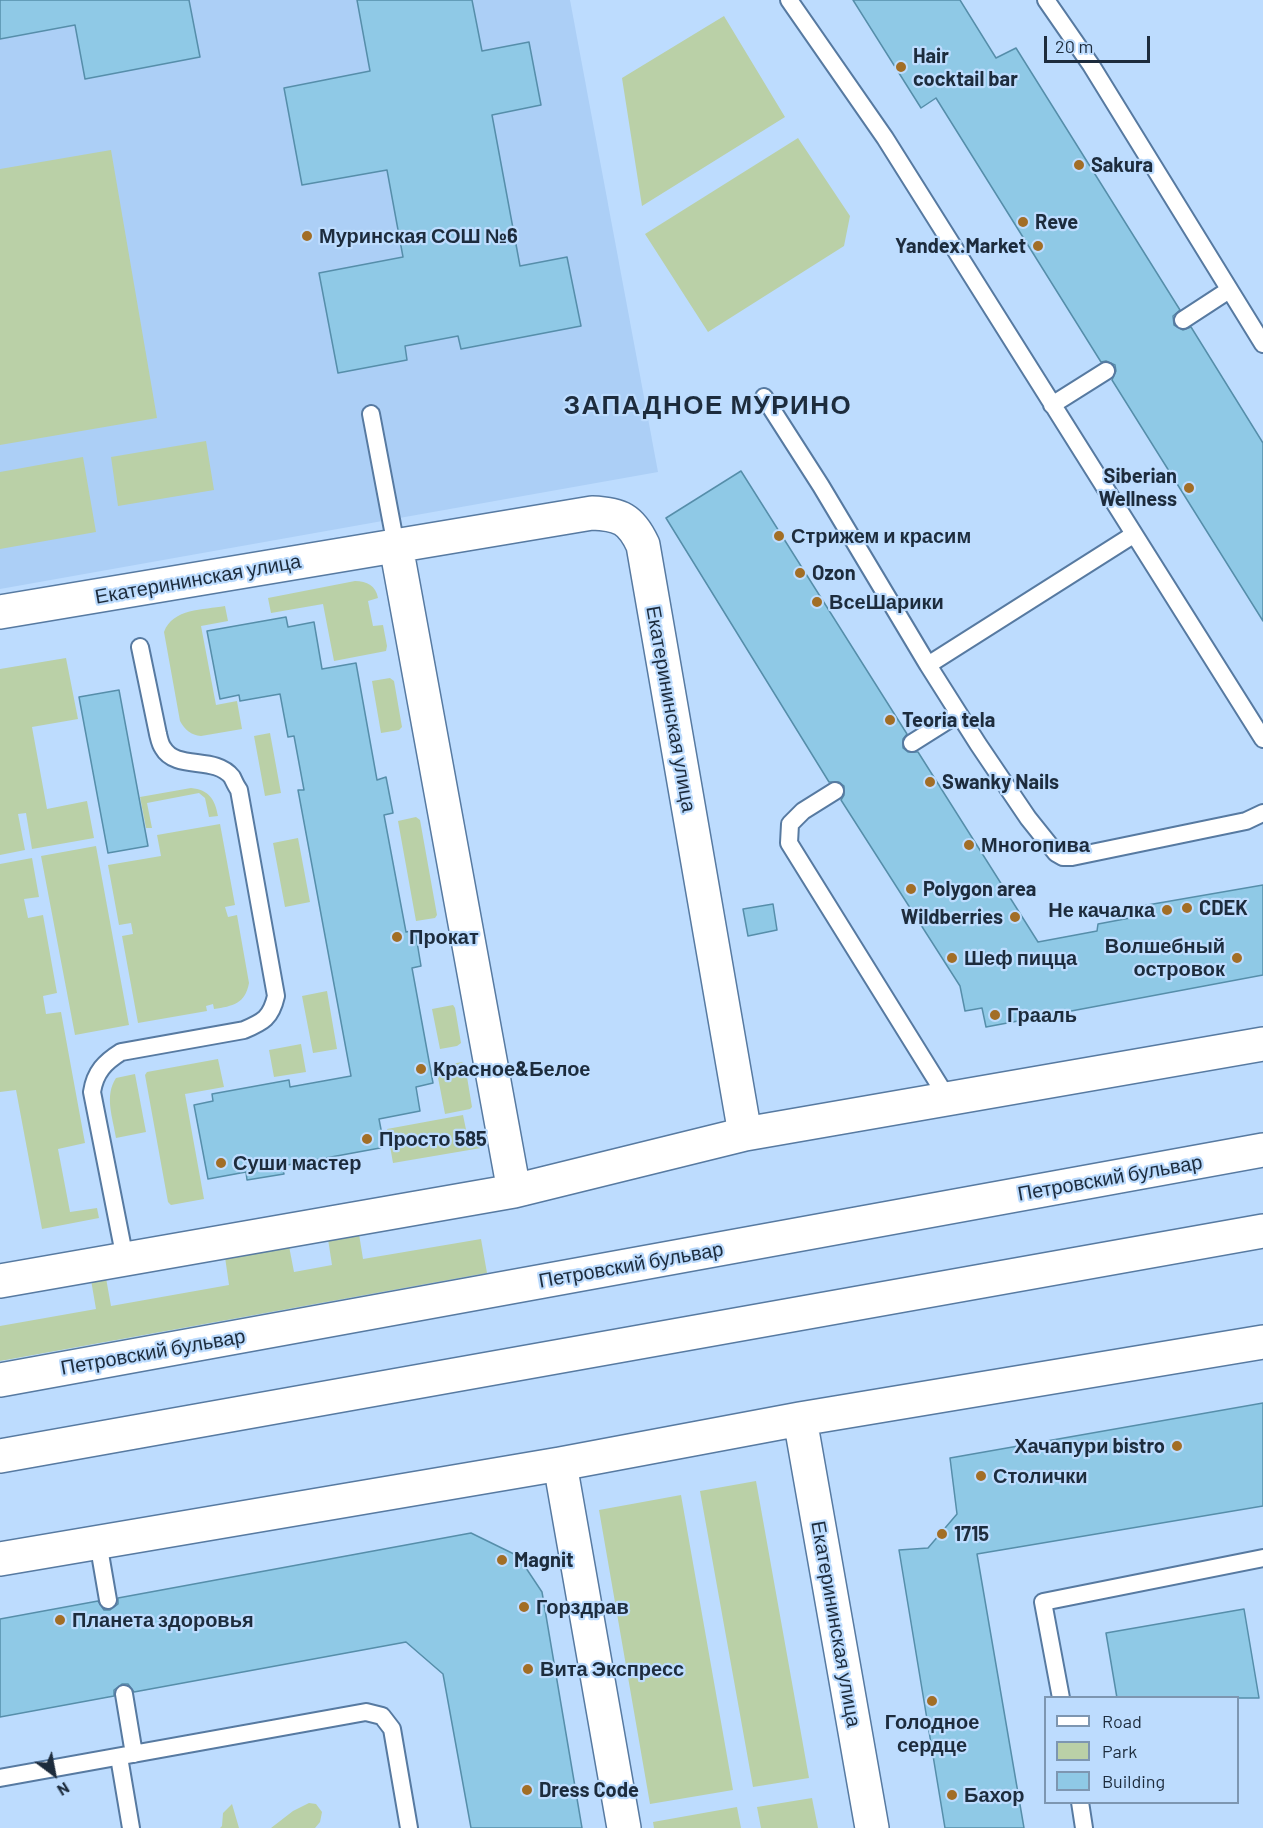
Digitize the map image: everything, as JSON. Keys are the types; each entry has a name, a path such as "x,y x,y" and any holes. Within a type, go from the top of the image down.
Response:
{"street":[{"name":"Екатерининская улица","path":"0,612 592,513 608,514 624,519 636,530 643,545 745,1134"},
{"path":"396,546 514,1191"},
{"path":"0,1281 514,1191 745,1134 1263,1044"},
{"name":"Петровский бульвар","path":"0,1380 1263,1150"},
{"path":"0,1456 1263,1230"},
{"path":"0,1559 560,1464 800,1419 1263,1341"},
{"name":"Екатерининская улица","path":"800,1419 872,1828"},
{"path":"560,1464 624,1828"}],"lane":[{"path":"789,0 885,138 1263,740"},
{"path":"1046,0 1091,65 1263,344"},
{"path":"1183,320 1229,290"},
{"path":"1052,405 1106,371"},
{"path":"764,398 841,518 958,714 1028,818 1056,853 1062,857 1072,857 1246,821 1263,813"},
{"path":"371,414 396,546"},
{"path":"928,665 1133,535"},
{"path":"125,1259 92,1092 94,1079 104,1063 121,1052 244,1030 262,1022 273,1009 276,996 239,790 231,776 215,766 181,761 171,757 163,748 140,647"},
{"path":"912,743 958,714"},
{"path":"835,791 803,811 790,824 789,843 948,1099"},
{"path":"98,1542 108,1600"},
{"path":"1061,1696 1043,1602 1263,1558"},
{"path":"124,1694 130,1828"},
{"path":"0,1778 366,1712 382,1716 392,1729 409,1828"},
{"path":"1080,1804 1084,1828"}],"shaded area":[{"name":"Муринская СОШ №6","path":"0,0 570,0 658,472 0,589"}],"green space":[{"path":"724,16 785,117 642,206 622,78"},
{"path":"798,138 850,216 844,246 708,332 645,234"},
{"path":"111,150 157,418 0,445 0,169"},
{"path":"206,441 214,490 118,506 111,457"},
{"path":"83,457 96,532 0,549 0,472"},
{"path":"355,581 370,585 377,594 378,598 368,601 373,626 383,625 386,651 334,661 323,604 271,613 268,598"},
{"path":"225,606 228,621 201,626 216,705 237,701 242,729 201,736 189,732 180,721 164,632 168,624 181,614"},
{"path":"66,658 78,719 32,727 47,809 87,801 94,838 32,849 26,813 18,814 25,850 0,855 0,669"},
{"path":"390,678 394,681 402,727 399,730 381,733 372,681"},
{"path":"270,733 281,793 265,796 254,736"},
{"path":"191,788 210,796 218,816 209,817 205,798 199,793 147,803 152,828 146,828 140,797"},
{"path":"416,817 420,820 437,915 435,918 416,921 398,821"},
{"path":"220,824 235,905 225,907 228,917 237,915 249,983 245,996 232,1005 214,1009 213,1004 206,1006 207,1011 138,1023 122,936 133,934 131,923 119,925 108,865 161,856 157,835"},
{"path":"298,838 310,902 285,907 273,843"},
{"path":"96,846 129,1025 75,1035 41,856"},
{"path":"32,858 39,897 24,899 28,918 43,915 57,993 43,996 46,1014 61,1012 85,1143 58,1149 70,1212 97,1208 99,1218 42,1229 16,1090 0,1092 0,864"},
{"path":"327,991 337,1049 313,1053 302,996"},
{"path":"453,1005 461,1043 440,1049 432,1009"},
{"path":"301,1044 306,1072 274,1077 269,1050"},
{"path":"218,1059 224,1087 185,1094 204,1199 171,1205 168,1202 145,1075 147,1072"},
{"path":"462,1062 465,1065 472,1107 445,1114 436,1067"},
{"path":"135,1074 146,1132 116,1138 110,1107 112,1085 116,1078"},
{"path":"463,1115 469,1144 480,1142 481,1148 393,1163 387,1129"},
{"path":"359,1234 363,1259 481,1239 487,1273 0,1361 0,1326 96,1309 91,1280 106,1278 111,1306 229,1285 225,1257 289,1246 294,1272 332,1265 328,1239"},
{"path":"756,1481 809,1778 753,1787 700,1491"},
{"path":"681,1495 733,1790 650,1804 599,1510"},
{"path":"812,1798 818,1828 761,1828 757,1807"},
{"path":"309,1803 316,1804 322,1812 320,1822 315,1828 271,1828 293,1811"},
{"path":"232,1804 239,1828 220,1828 223,1813"},
{"path":"737,1807 741,1828 654,1828 653,1822"}],"building":[{"path":"0,0 189,0 200,57 85,79 75,25 0,39"},
{"path":"357,0 472,0 482,51 529,42 541,105 492,115 520,266 567,257 581,326 461,349 458,336 405,346 407,360 338,373 319,273 403,257 387,170 302,185 284,88 370,71"},
{"path":"853,0 960,0 996,58 1016,48 1180,310 1173,316 1174,325 1183,330 1191,327 1263,443 1263,621 1112,380 1116,371 1115,365 1106,361 1101,362 936,98 921,108"},
{"path":"741,471 907,734 903,739 903,748 908,752 918,752 1038,942 1097,931 1098,924 1130,918 1130,908 1263,885 1263,975 986,1027 982,1008 965,1011 960,986 841,800 844,795 844,786 839,782 829,782 666,518"},
{"path":"286,617 288,627 314,622 322,669 356,663 377,780 386,777 393,813 384,815 406,932 415,930 421,966 412,968 433,1083 416,1087 420,1111 379,1119 384,1145 379,1146 380,1148 282,1166 284,1174 247,1180 246,1172 208,1179 194,1105 213,1101 212,1094 289,1080 290,1087 351,1076 298,790 304,790 294,736 288,737 280,694 240,701 239,695 220,699 207,631"},
{"path":"119,690 148,846 108,853 79,697"},
{"path":"773,904 777,930 748,936 743,909"},
{"path":"1263,1403 1263,1506 977,1554 1024,1828 945,1828 899,1550 928,1548 957,1514 950,1458"},
{"path":"471,1533 518,1556 542,1592 582,1828 471,1828 443,1674 406,1642 134,1692 128,1684 122,1684 114,1690 114,1696 0,1717 0,1619 98,1601 104,1610 110,1610 118,1604 118,1598"},
{"path":"1244,1609 1259,1698 1117,1696 1106,1633"}],"place":[{"name":"Hair cocktail bar","path":"901,67"},
{"name":"Sakura","path":"1079,165"},
{"name":"Reve","path":"1023,222"},
{"name":"Муринская СОШ №6","path":"307,236"},
{"name":"Yandex.Market","path":"1038,246"},
{"name":"Siberian Wellness","path":"1189,488"},
{"name":"Стрижем и красим","path":"779,536"},
{"name":"Ozon","path":"800,573"},
{"name":"ВсеШарики","path":"817,602"},
{"name":"Teoria tela","path":"890,720"},
{"name":"Swanky Nails","path":"930,782"},
{"name":"Многопива","path":"969,845"},
{"name":"Polygon area","path":"911,889"},
{"name":"CDEK","path":"1187,908"},
{"name":"Не качалка","path":"1167,910"},
{"name":"Wildberries","path":"1015,917"},
{"name":"Прокат","path":"397,937"},
{"name":"Шеф пицца","path":"952,958"},
{"name":"Волшебный островок","path":"1237,958"},
{"name":"Грааль","path":"995,1015"},
{"name":"Красное&Белое","path":"421,1069"},
{"name":"Просто 585","path":"367,1139"},
{"name":"Суши мастер","path":"221,1163"},
{"name":"Хачапури bistro","path":"1177,1446"},
{"name":"Столички","path":"981,1476"},
{"name":"1715","path":"942,1534"},
{"name":"Magnit","path":"502,1560"},
{"name":"Горздрав","path":"524,1607"},
{"name":"Планета здоровья","path":"60,1620"},
{"name":"Вита Экспресс","path":"528,1669"},
{"name":"Голодное сердце","path":"932,1701"},
{"name":"Dress Code","path":"527,1790"},
{"name":"Бахор","path":"952,1795"}],"district":[{"name":"ЗАПАДНОЕ МУРИНО","path":"708,405"}]}
